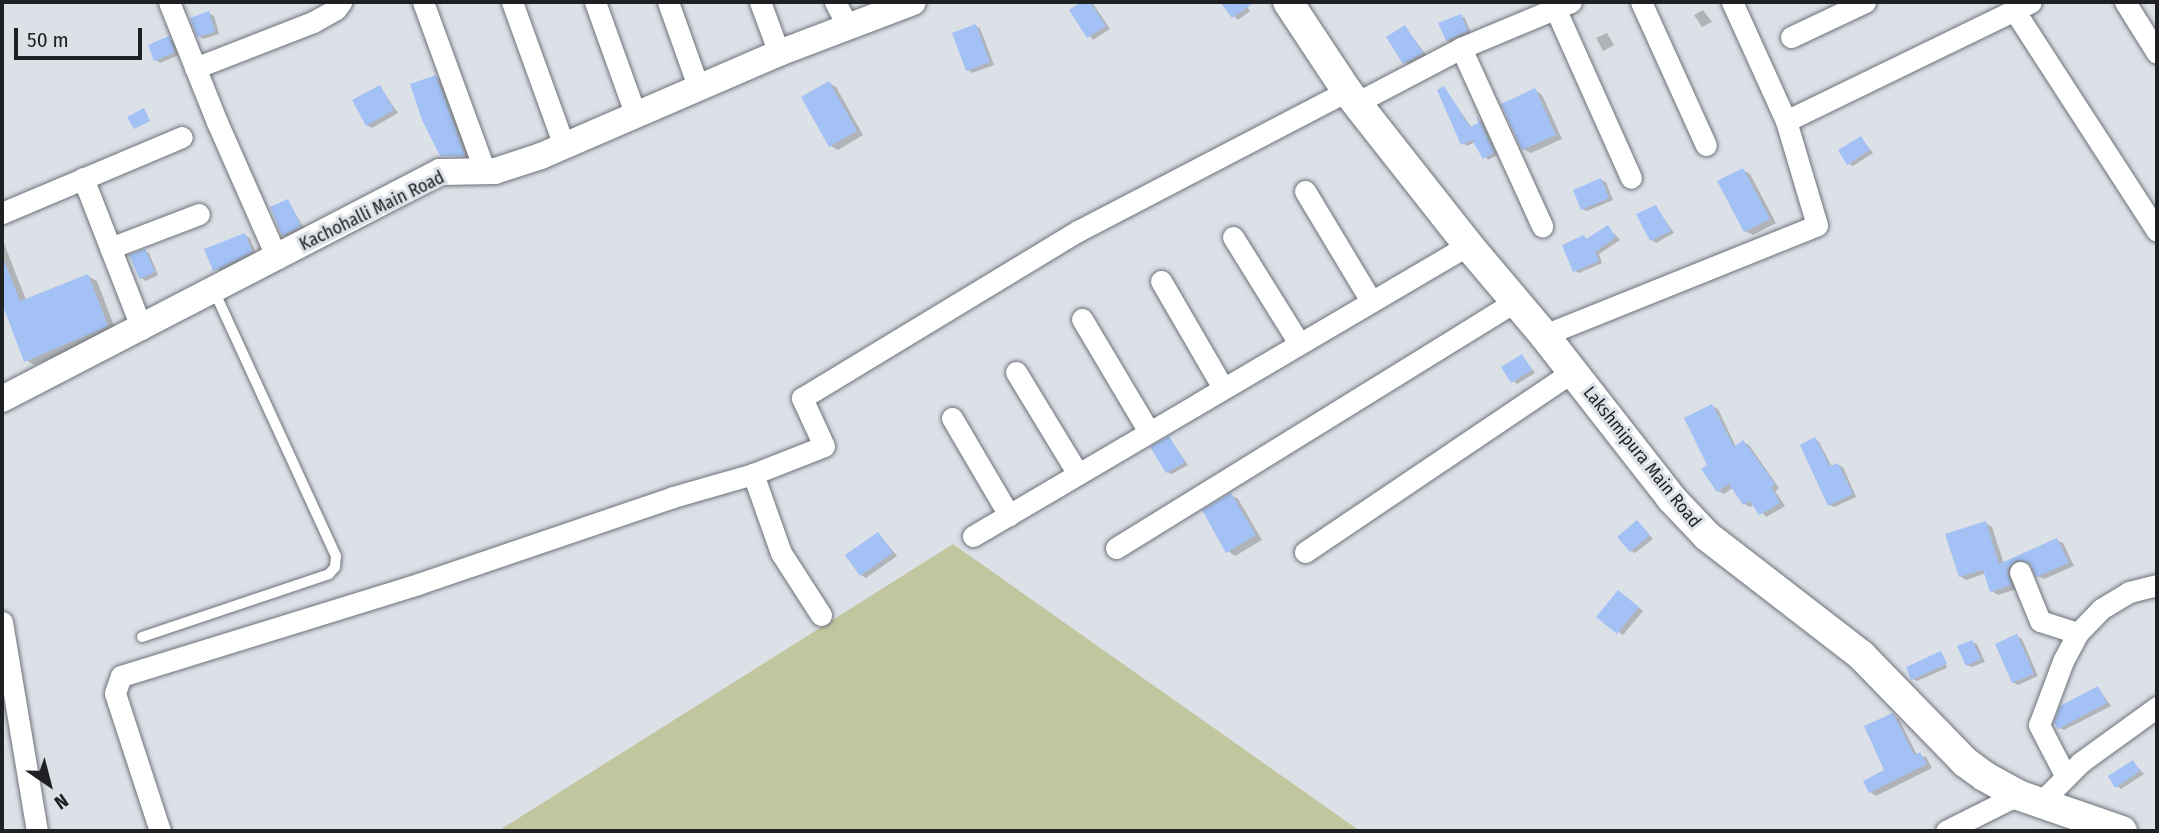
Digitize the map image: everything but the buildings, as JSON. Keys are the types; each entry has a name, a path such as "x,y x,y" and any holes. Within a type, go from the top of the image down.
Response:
{"main road":[{"name":"Lakshmipura Main Road","path":"1288,2 1352,97 1468,245 1544,335 1672,499 1707,536 1861,655 1965,762 1984,776 2029,799 2123,831"}],"street":[{"path":"169,2 277,258"},
{"path":"195,68 313,22 336,9 341,2"},
{"path":"423,2 485,171"},
{"path":"512,2 564,146"},
{"path":"595,2 636,116"},
{"path":"668,2 699,89"},
{"path":"761,2 779,53"},
{"path":"835,2 848,26"},
{"name":"Kachohalli Main Road","path":"4,393 142,329 440,172 495,171 564,146 779,53 913,2"},
{"path":"1641,2 1706,145"},
{"path":"1544,335 1817,225 1786,121 1731,2"},
{"path":"1791,37 1865,2"},
{"path":"2125,2 2157,53"},
{"path":"160,831 115,693 121,676 418,584 673,497 753,474 824,446 802,398 1078,231 1352,97 1461,48 1563,5 1631,178"},
{"path":"1786,121 2022,6 2157,232"},
{"path":"1461,48 1542,226"},
{"path":"2,213 182,137"},
{"path":"83,178 142,329"},
{"path":"1305,191 1371,301"},
{"path":"110,248 198,214"},
{"path":"1233,237 1299,344"},
{"path":"973,536 1468,245"},
{"path":"1161,281 1223,388"},
{"path":"1116,548 1515,302"},
{"path":"1082,319 1149,432"},
{"path":"1016,372 1078,474"},
{"path":"1305,552 1572,372"},
{"path":"952,418 1009,515"},
{"path":"753,474 782,553 821,615"},
{"path":"2020,572 2039,621 2078,632"},
{"path":"2066,776 2039,725 2063,661 2078,632 2101,609 2120,597 2157,585"},
{"path":"2,622 8,689 37,831"},
{"path":"1947,831 2029,799 2066,776 2157,707"}],"lane":[{"path":"142,637 330,574 335,567 336,556 214,291"}],"green space":[{"path":"953,544 1360,831 498,831"}]}
